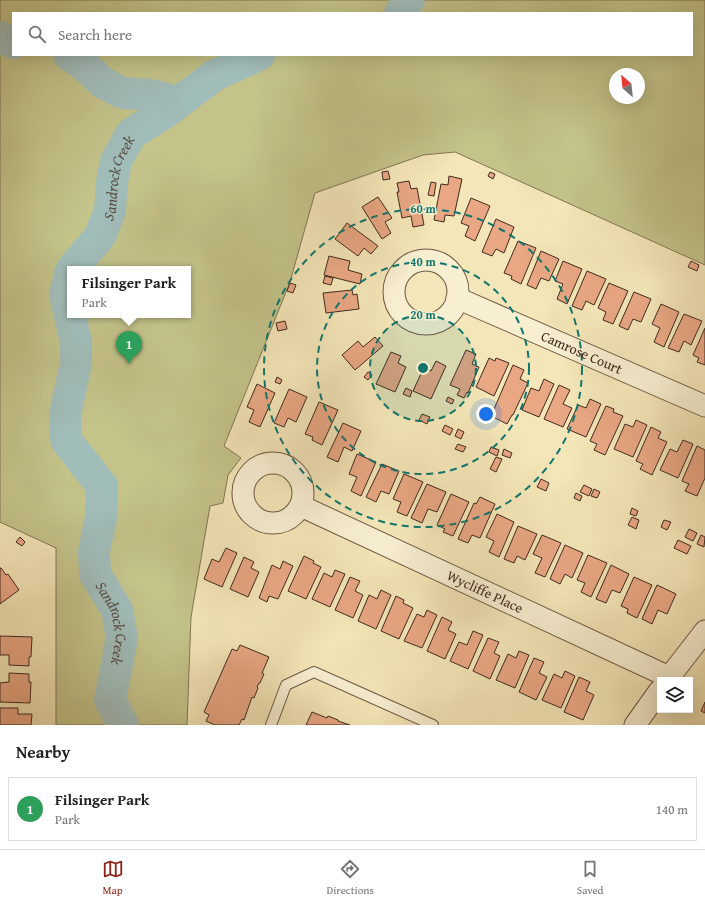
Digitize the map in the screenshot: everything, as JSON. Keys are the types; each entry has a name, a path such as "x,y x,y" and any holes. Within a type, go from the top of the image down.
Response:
{"street":[{"name":"Camrose Court","path":"457,298 705,406"},
{"name":"Wycliffe Place","path":"301,506 657,678"},
{"path":"669,677 705,631"},
{"path":"635,725 657,693"}],"lane":[{"path":"271,725 286,685 314,672 433,725"}],"green space":[{"path":"0,0 705,0 705,265 455,152 423,155 315,193 290,282 224,446 241,458 228,475 223,503 210,506 191,617 187,725 56,725 56,548 0,522"}],"building":[{"path":"388,171 390,179 383,180 382,172"},
{"path":"490,172 495,174 493,179 488,176"},
{"path":"449,176 462,179 454,216 445,215 444,222 434,220 441,184 448,185"},
{"path":"409,181 411,189 417,188 424,225 413,227 411,216 402,218 397,192 399,192 397,183"},
{"path":"431,182 436,183 434,196 428,195"},
{"path":"378,197 392,218 385,222 391,233 382,239 362,207"},
{"path":"471,198 490,206 475,241 465,236 469,226 461,223"},
{"path":"496,219 514,227 504,253 496,249 492,256 482,252"},
{"path":"347,223 378,246 371,254 364,248 358,256 335,239"},
{"path":"518,241 536,248 521,284 511,279 512,276 504,273"},
{"path":"541,251 559,259 549,281 541,278 536,289 527,285"},
{"path":"329,256 350,261 348,270 362,274 360,284 324,275"},
{"path":"563,261 582,269 567,304 557,299 563,284 555,281"},
{"path":"691,261 699,265 697,271 688,267"},
{"path":"587,271 606,279 594,305 586,301 582,310 572,306"},
{"path":"325,276 333,278 331,285 323,283"},
{"path":"290,283 296,285 293,293 287,291"},
{"path":"609,283 628,291 613,324 603,320 606,312 598,308"},
{"path":"352,290 353,295 357,294 359,309 326,313 323,293"},
{"path":"634,292 651,299 641,322 633,319 628,330 619,326"},
{"path":"661,304 679,312 664,347 654,342 660,328 652,324"},
{"path":"684,314 702,321 691,345 684,341 679,352 668,348"},
{"path":"285,321 287,329 278,331 276,323"},
{"path":"705,328 705,365 697,362 699,358 693,355"},
{"path":"375,337 383,346 355,370 342,355 358,341 363,347"},
{"path":"466,350 476,354 472,364 479,367 468,393 467,392 464,398 457,395 460,389 450,385"},
{"path":"391,352 401,356 398,363 406,367 395,392 376,384"},
{"path":"489,358 495,361 496,358 509,363 494,396 476,387"},
{"path":"436,361 446,366 431,399 413,391 424,367 431,371"},
{"path":"513,365 524,370 520,379 528,383 513,415 507,424 491,416"},
{"path":"368,372 372,375 368,380 364,377"},
{"path":"277,377 282,380 280,384 275,382"},
{"path":"544,379 554,384 539,417 522,410 531,388 539,391"},
{"path":"257,384 275,393 260,427 249,422 254,410 247,407"},
{"path":"559,385 570,390 563,404 572,408 563,427 544,419"},
{"path":"406,388 412,391 410,397 403,394"},
{"path":"289,389 307,397 296,422 288,418 284,427 274,423"},
{"path":"448,397 454,400 452,404 446,401"},
{"path":"590,399 601,404 586,437 567,429 578,405 586,408"},
{"path":"319,402 338,410 322,445 312,440 313,437 305,434"},
{"path":"606,406 614,409 613,412 623,416 605,455 594,450 597,444 590,441"},
{"path":"422,414 430,417 427,424 419,420"},
{"path":"636,420 647,425 633,457 614,449 625,424 633,427"},
{"path":"343,423 361,431 352,451 344,447 338,462 327,457"},
{"path":"445,425 453,429 450,435 442,431"},
{"path":"651,427 661,432 658,438 667,442 652,475 640,469 643,464 636,461"},
{"path":"458,429 464,432 461,439 455,436"},
{"path":"683,440 693,444 678,478 660,470 670,449 677,452"},
{"path":"458,444 466,447 463,452 455,449"},
{"path":"697,446 705,450 705,478 697,496 685,491 689,484 682,481"},
{"path":"491,447 499,450 497,456 489,452"},
{"path":"504,449 512,453 510,458 502,455"},
{"path":"357,454 376,462 361,496 351,491 357,477 349,474"},
{"path":"496,457 502,459 496,472 490,469"},
{"path":"382,464 399,471 389,494 381,491 376,502 366,497"},
{"path":"404,474 423,482 407,516 397,512 401,502 393,499"},
{"path":"541,479 549,483 546,491 537,487"},
{"path":"427,484 446,492 437,512 428,509 422,523 411,518"},
{"path":"584,485 592,489 589,496 580,492"},
{"path":"594,489 600,492 597,498 591,496"},
{"path":"576,493 582,496 580,501 574,498"},
{"path":"451,494 469,502 453,536 443,532 445,529 437,525"},
{"path":"480,497 495,504 480,538 472,535 468,543 458,539 474,503 476,504"},
{"path":"632,508 638,511 636,516 630,514"},
{"path":"497,514 514,522 499,557 489,552 494,541 486,537"},
{"path":"632,517 639,520 636,529 628,525"},
{"path":"664,520 671,522 667,530 661,527"},
{"path":"518,526 537,534 525,560 517,556 514,563 504,559"},
{"path":"689,529 697,533 693,541 685,537"},
{"path":"542,535 561,543 545,577 535,573 542,558 533,554"},
{"path":"701,535 705,537 704,547 697,544"},
{"path":"20,537 25,542 22,546 16,542"},
{"path":"678,540 691,546 687,554 674,548"},
{"path":"565,545 583,553 572,578 565,574 560,584 550,579"},
{"path":"226,548 237,553 222,587 204,579 212,559 219,562"},
{"path":"588,555 607,563 591,597 581,592 585,583 577,580"},
{"path":"304,556 314,561 313,563 321,567 306,599 288,591"},
{"path":"244,557 254,562 251,568 259,572 248,597 230,589"},
{"path":"283,561 293,566 278,599 269,596 267,602 259,598 272,565 280,569"},
{"path":"611,565 629,574 620,593 612,590 606,603 596,599"},
{"path":"0,568 6,575 8,574 19,590 0,604"},
{"path":"335,570 345,574 330,607 312,599 324,573 332,577"},
{"path":"350,577 360,581 355,591 363,595 353,618 335,610"},
{"path":"634,577 652,585 637,618 627,613 628,609 621,606"},
{"path":"657,585 676,594 667,614 658,610 652,624 642,619"},
{"path":"381,590 391,595 376,629 358,621 369,595 377,599"},
{"path":"396,596 404,600 403,603 413,608 399,639 381,631"},
{"path":"427,610 437,615 422,648 404,641 417,614 424,617"},
{"path":"442,617 452,622 448,630 456,634 445,659 427,651"},
{"path":"473,631 483,635 468,669 450,661 459,642 467,645"},
{"path":"0,636 32,637 29,666 9,665 9,655 0,655"},
{"path":"488,638 499,642 494,653 500,656 490,679 473,671"},
{"path":"240,645 269,657 262,673 264,674 257,687 258,688 254,698 252,697 244,720 242,719 239,725 215,725 206,721 209,715 204,712 232,649 237,651"},
{"path":"519,651 529,655 515,688 496,680 508,654 516,658"},
{"path":"534,658 544,662 539,673 547,677 536,700 519,692"},
{"path":"565,671 575,676 561,708 542,700 554,674 562,678"},
{"path":"9,673 29,674 29,682 31,682 30,703 0,702 0,683 9,682"},
{"path":"579,677 590,682 586,691 594,695 583,720 564,712"},
{"path":"705,702 705,713 701,711"},
{"path":"0,708 18,708 18,714 32,714 31,725 0,725"},
{"path":"312,712 327,718 328,716 350,725 306,725"}],"waterway":[{"path":"401,12 409,0"},
{"path":"0,37 12,43"},
{"path":"70,56 84,65 103,83 123,93 151,95 179,102"},
{"name":"Sandrock Creek","path":"75,266 100,236 110,211 112,182 116,161 131,134 163,114 215,75 257,56"},
{"name":"Sandrock Creek","path":"67,286 65,295 67,304"},
{"name":"Sandrock Creek","path":"70,318 76,342 76,363 65,414 66,440 102,486 101,518 94,551 95,574 117,610 122,638 110,700 123,725"}],"place":[{"name":"Filsinger Park","path":"129,364"}]}
